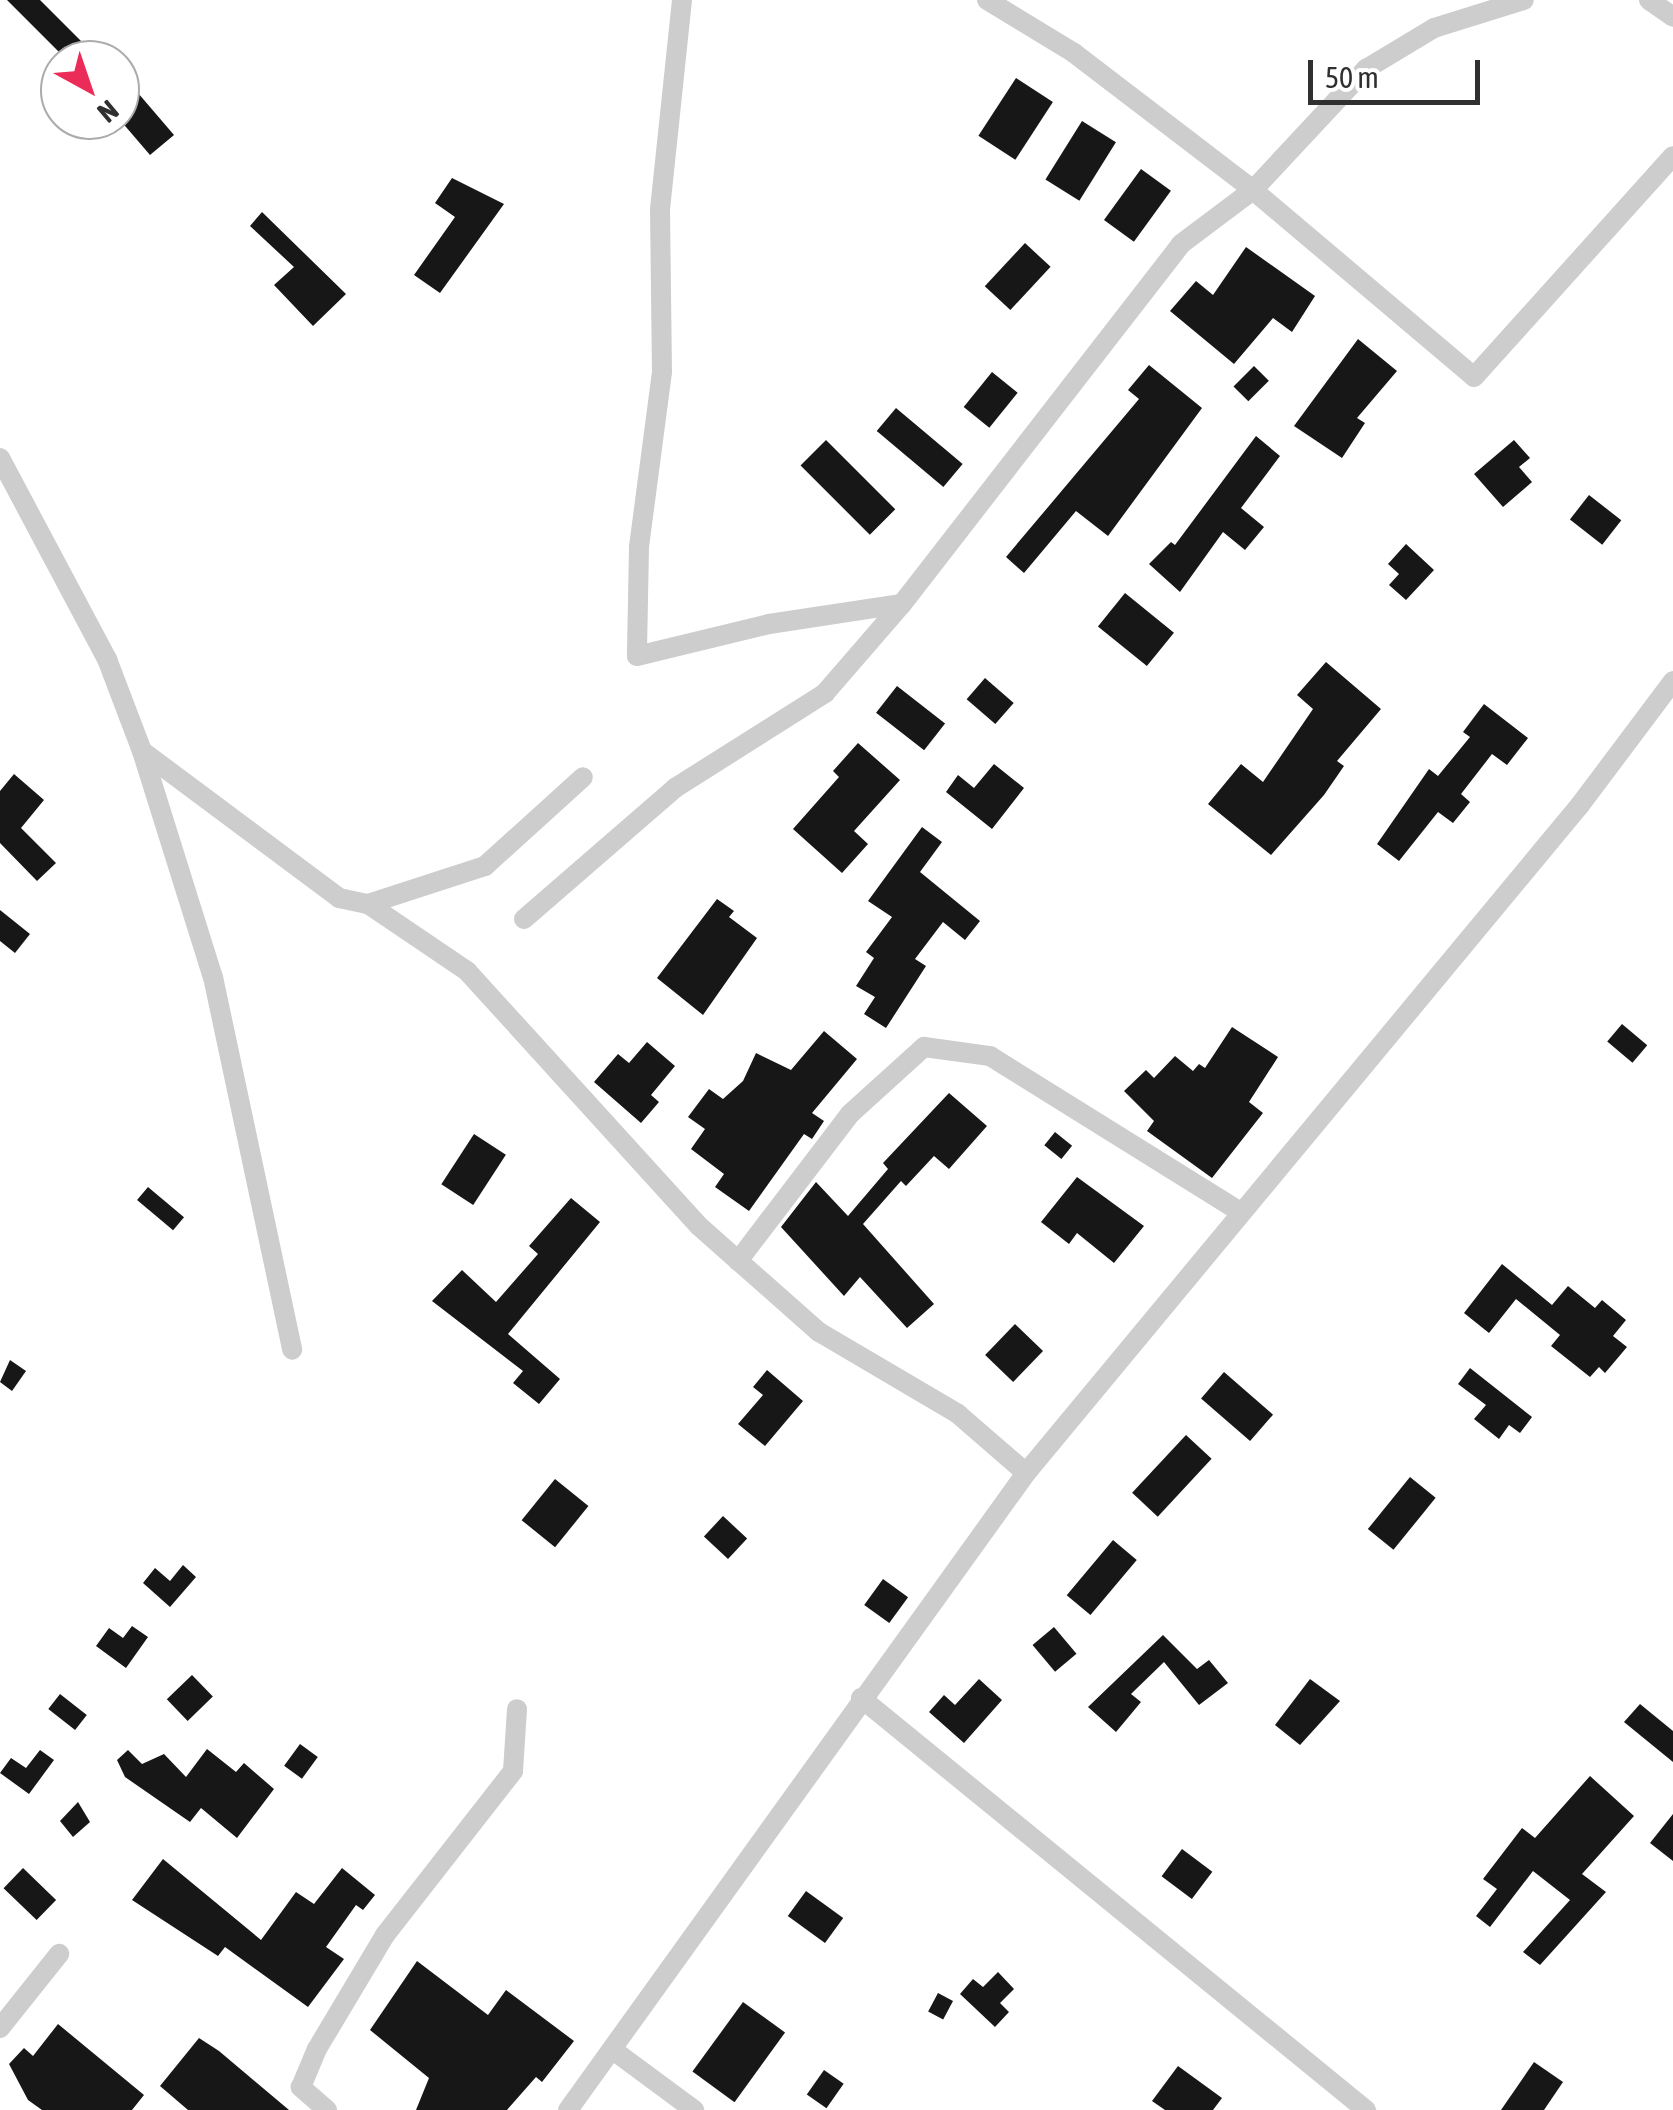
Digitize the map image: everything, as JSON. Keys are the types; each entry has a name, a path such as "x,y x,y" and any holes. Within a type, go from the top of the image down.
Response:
{"street":[{"path":"682,0 660,210 662,372 638,547 637,656 769,624 902,604"},
{"path":"987,0 1074,53 1252,190 1474,377 1673,156"},
{"path":"524,920 675,788 825,693 902,604 1142,286 1181,244 1252,190 1366,69 1434,28 1524,0"},
{"path":"1649,0 1673,17"},
{"path":"0,458 107,659 142,751 213,977 292,1350"},
{"path":"568,2110 1026,1473 1580,806 1673,680"},
{"path":"142,751 339,898 368,904 467,971 646,1170 738,1261 820,1332 958,1414 1026,1473"},
{"path":"368,904 485,866 583,776"},
{"path":"738,1261 850,1114 924,1047 990,1056 1241,1212"},
{"path":"861,1698 1366,2110"},
{"path":"327,2110 302,2087 317,2049 385,1936 513,1771 517,1709"},
{"path":"0,2028 59,1954"},
{"path":"613,2050 694,2110"}],"building":[{"path":"7,0 40,0 80,40 47,40"},
{"path":"1016,78 1053,102 1015,160 978,136"},
{"path":"140,95 174,135 150,155 137,140"},
{"path":"1082,121 1116,142 1079,201 1045,180"},
{"path":"1141,169 1171,191 1134,242 1104,220"},
{"path":"452,178 504,204 440,293 414,275 455,217 435,203"},
{"path":"262,212 346,294 313,326 274,285 294,267 250,226"},
{"path":"1025,243 1051,267 1010,310 985,286"},
{"path":"1246,247 1315,296 1292,332 1273,318 1234,364 1170,311 1196,281 1213,295"},
{"path":"1358,339 1397,371 1357,418 1365,423 1342,458 1294,426"},
{"path":"1149,365 1202,408 1108,536 1076,511 1024,573 1006,557 1139,399 1128,390"},
{"path":"1254,366 1269,381 1248,401 1233,387"},
{"path":"992,372 1018,393 989,428 964,407"},
{"path":"896,408 963,464 943,487 877,431"},
{"path":"1256,436 1280,456 1241,508 1264,527 1245,550 1223,532 1180,592 1149,564 1171,542 1175,545"},
{"path":"826,440 895,509 870,535 801,465"},
{"path":"1514,440 1530,458 1519,467 1532,482 1503,507 1474,474"},
{"path":"1589,495 1621,520 1602,545 1570,519"},
{"path":"1406,544 1434,570 1406,600 1389,585 1399,574 1388,564"},
{"path":"1125,593 1174,633 1147,666 1098,626"},
{"path":"1326,662 1381,709 1337,761 1344,766 1324,795 1271,855 1208,804 1241,764 1263,782 1313,709 1297,695"},
{"path":"985,678 1014,703 995,724 967,699"},
{"path":"897,686 945,724 924,750 876,713"},
{"path":"1484,704 1528,738 1507,765 1492,754 1461,794 1470,802 1453,823 1438,812 1399,861 1377,844 1429,769 1438,776 1470,737 1463,732"},
{"path":"858,743 900,780 854,831 868,844 842,873 793,829 839,777 833,771"},
{"path":"994,764 1024,788 992,829 946,792 958,775 974,788"},
{"path":"14,774 44,800 21,828 56,863 37,881 0,843 0,791"},
{"path":"922,827 942,842 920,872 980,921 965,940 943,922 915,959 926,966 886,1028 864,1014 875,997 856,986 874,958 866,952 892,917 868,901"},
{"path":"717,899 734,911 729,917 757,938 703,1015 657,978"},
{"path":"0,910 30,934 15,953 0,941"},
{"path":"1622,1024 1647,1045 1632,1063 1607,1042"},
{"path":"1232,1027 1278,1057 1249,1102 1263,1113 1212,1178 1147,1131 1154,1121 1124,1091 1146,1070 1154,1078 1175,1056 1193,1071 1199,1064 1205,1068"},
{"path":"824,1031 857,1059 812,1113 824,1121 812,1139 804,1134 749,1211 715,1187 724,1174 691,1149 705,1129 688,1117 709,1089 723,1099 743,1081 756,1053 791,1070"},
{"path":"647,1042 675,1066 651,1095 659,1102 641,1123 594,1082 618,1054 629,1063"},
{"path":"949,1093 987,1126 949,1169 934,1156 906,1186 901,1181 863,1224 934,1304 907,1328 860,1277 844,1296 781,1227 816,1182 848,1216 888,1169 883,1163"},
{"path":"1055,1132 1072,1146 1061,1159 1044,1145"},
{"path":"474,1134 506,1155 473,1205 441,1184"},
{"path":"1077,1177 1144,1226 1114,1263 1077,1233 1069,1244 1041,1222"},
{"path":"148,1187 184,1217 173,1230 137,1200"},
{"path":"571,1198 600,1222 508,1334 560,1379 539,1404 513,1383 523,1371 432,1301 462,1270 496,1302 538,1254 529,1246"},
{"path":"1502,1264 1552,1305 1568,1286 1595,1308 1602,1300 1626,1320 1613,1336 1627,1347 1605,1373 1599,1367 1590,1377 1551,1346 1560,1335 1516,1299 1489,1333 1464,1313"},
{"path":"1015,1324 1043,1351 1013,1382 985,1355"},
{"path":"10,1360 26,1371 12,1391 0,1382"},
{"path":"1470,1368 1532,1417 1520,1433 1509,1425 1499,1439 1474,1419 1486,1405 1458,1384"},
{"path":"767,1370 803,1401 765,1446 738,1424 763,1395 753,1387"},
{"path":"1224,1372 1273,1415 1250,1441 1201,1398"},
{"path":"1186,1435 1212,1459 1158,1517 1132,1493"},
{"path":"1410,1477 1436,1498 1393,1550 1368,1529"},
{"path":"555,1479 588,1506 555,1547 522,1520"},
{"path":"723,1516 747,1539 728,1559 704,1536"},
{"path":"1113,1540 1137,1560 1090,1615 1067,1595"},
{"path":"183,1565 196,1577 170,1607 143,1583 155,1568 170,1581"},
{"path":"883,1579 908,1597 889,1623 864,1605"},
{"path":"132,1626 148,1637 126,1668 96,1646 109,1628 123,1638"},
{"path":"1054,1627 1076,1654 1055,1672 1033,1645"},
{"path":"1163,1635 1197,1669 1209,1660 1228,1683 1199,1705 1164,1662 1131,1694 1141,1702 1116,1732 1088,1707"},
{"path":"192,1675 213,1697 188,1721 167,1699"},
{"path":"979,1679 1002,1700 964,1743 929,1712 944,1695 955,1705"},
{"path":"1310,1679 1340,1701 1300,1745 1275,1725"},
{"path":"60,1694 87,1715 75,1730 48,1709"},
{"path":"1640,1704 1673,1731 1673,1762 1624,1722"},
{"path":"300,1744 318,1757 302,1779 284,1766"},
{"path":"207,1749 236,1772 244,1763 274,1789 237,1838 201,1808 190,1822 125,1777 117,1760 128,1750 142,1764 164,1754 186,1777"},
{"path":"40,1750 54,1760 29,1794 0,1773 11,1758 26,1768"},
{"path":"1590,1776 1634,1816 1582,1874 1606,1892 1540,1965 1523,1952 1570,1900 1533,1871 1490,1927 1476,1916 1497,1889 1483,1879 1522,1828 1535,1838"},
{"path":"78,1802 90,1822 73,1837 60,1821"},
{"path":"1673,1814 1673,1861 1650,1843"},
{"path":"1182,1849 1212,1872 1192,1899 1162,1876"},
{"path":"163,1859 261,1940 296,1892 314,1904 342,1868 375,1895 363,1910 356,1905 326,1947 344,1959 308,2007 225,1947 218,1956 132,1900"},
{"path":"23,1868 56,1900 37,1920 4,1888"},
{"path":"806,1891 843,1918 825,1943 788,1916"},
{"path":"417,1961 488,2015 506,1990 574,2041 542,2082 536,2077 507,2110 416,2110 429,2078 370,2030"},
{"path":"998,1972 1014,1989 1000,2003 1009,2012 995,2027 960,1994 973,1979 983,1987"},
{"path":"938,1993 953,2001 943,2020 928,2012"},
{"path":"743,2002 785,2033 735,2102 692,2072"},
{"path":"58,2024 144,2095 132,2110 42,2110 28,2100 9,2064 24,2048 33,2056"},
{"path":"199,2038 289,2110 188,2110 160,2086"},
{"path":"1534,2062 1563,2082 1544,2110 1501,2110"},
{"path":"1178,2066 1222,2098 1213,2110 1165,2110 1152,2101"},
{"path":"824,2070 844,2084 826,2108 807,2095"}]}
